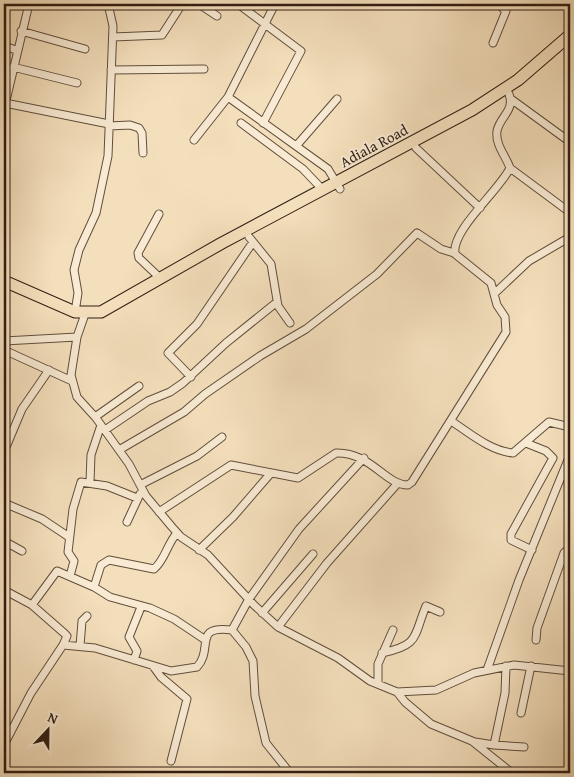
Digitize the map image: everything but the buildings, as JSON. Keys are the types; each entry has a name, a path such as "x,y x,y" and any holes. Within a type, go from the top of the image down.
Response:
{"main road":[{"name":"Adiala Road","path":"180,267 251,239 338,186 486,101 525,74 570,35"},
{"name":"Adiala Road","path":"80,313 101,312 180,267 324,190 338,186 416,148 510,97 570,44"},
{"path":"4,281 80,313"}],"street":[{"path":"29,4 16,50 5,106 109,125 130,125 139,128 142,132 143,153"},
{"path":"108,4 114,26 108,156 96,213 79,250 74,270 80,313 72,381 77,397 103,427 141,488 177,533 208,555 262,613 278,627 338,658 370,682 397,692 436,690 487,670 506,666 531,666 570,671"},
{"path":"113,37 162,35 182,4"},
{"path":"199,4 217,16"},
{"path":"238,4 265,22 301,53 263,122"},
{"path":"194,140 228,97 275,4"},
{"path":"493,43 506,11 498,4"},
{"path":"21,31 85,49"},
{"path":"4,46 16,50"},
{"path":"13,67 77,83"},
{"path":"111,70 204,69"},
{"path":"228,97 328,169 338,186"},
{"path":"510,97 570,142"},
{"path":"510,97 510,109 497,131 498,143 510,168 568,211"},
{"path":"297,146 337,99"},
{"path":"241,123 303,168 324,190"},
{"path":"416,148 480,208"},
{"path":"454,253 454,244 510,168"},
{"path":"158,214 138,253 139,258 160,278"},
{"path":"119,450 184,412 205,394 260,356 306,330 377,274 417,233 441,249 454,253 488,279 495,293 497,305 505,317 507,325 504,337 412,482 408,485 398,484 364,458 336,453 301,477 231,466 159,512"},
{"path":"495,293 529,262 570,237"},
{"path":"191,377 168,353 197,324 251,239 271,264 277,302 290,323"},
{"path":"90,482 91,455 103,427 148,401 170,392 191,377 226,343 277,302"},
{"path":"4,341 77,337"},
{"path":"4,350 72,381"},
{"path":"4,452 27,401 49,370"},
{"path":"95,417 139,386"},
{"path":"451,421 492,447 504,452 519,450 549,422 570,427"},
{"path":"127,522 141,488 197,456 222,437"},
{"path":"526,442 546,451 552,458 511,534 511,540 532,550"},
{"path":"487,670 570,455"},
{"path":"232,630 249,599 299,529 364,458"},
{"path":"199,550 233,517 271,473"},
{"path":"70,576 74,560 68,552 69,537 73,509 80,483 90,482 107,486 138,498"},
{"path":"278,627 327,563 398,484"},
{"path":"4,503 42,519 69,537"},
{"path":"94,587 101,565 109,560 154,569 161,561 169,542 177,533"},
{"path":"4,541 22,551"},
{"path":"536,640 537,628 564,553 566,551 570,553"},
{"path":"262,613 313,554"},
{"path":"32,605 55,572 70,576 110,597 150,608 174,619 204,639"},
{"path":"4,745 30,693 68,636 32,605 5,590"},
{"path":"382,653 398,650 411,644 426,606 440,612"},
{"path":"134,660 137,652 129,637 141,607"},
{"path":"80,646 82,621 87,616"},
{"path":"63,646 80,646 106,651 175,671 197,667 202,660 204,639 213,630 232,630"},
{"path":"232,630 246,647 253,661 255,696 266,743 290,773"},
{"path":"378,684 378,664 393,630"},
{"path":"153,666 161,676 187,699 171,761"},
{"path":"494,746 505,692 506,666"},
{"path":"520,713 531,666"},
{"path":"397,692 404,702 432,724 472,741 494,746 524,747"},
{"path":"472,741 512,773"}]}
